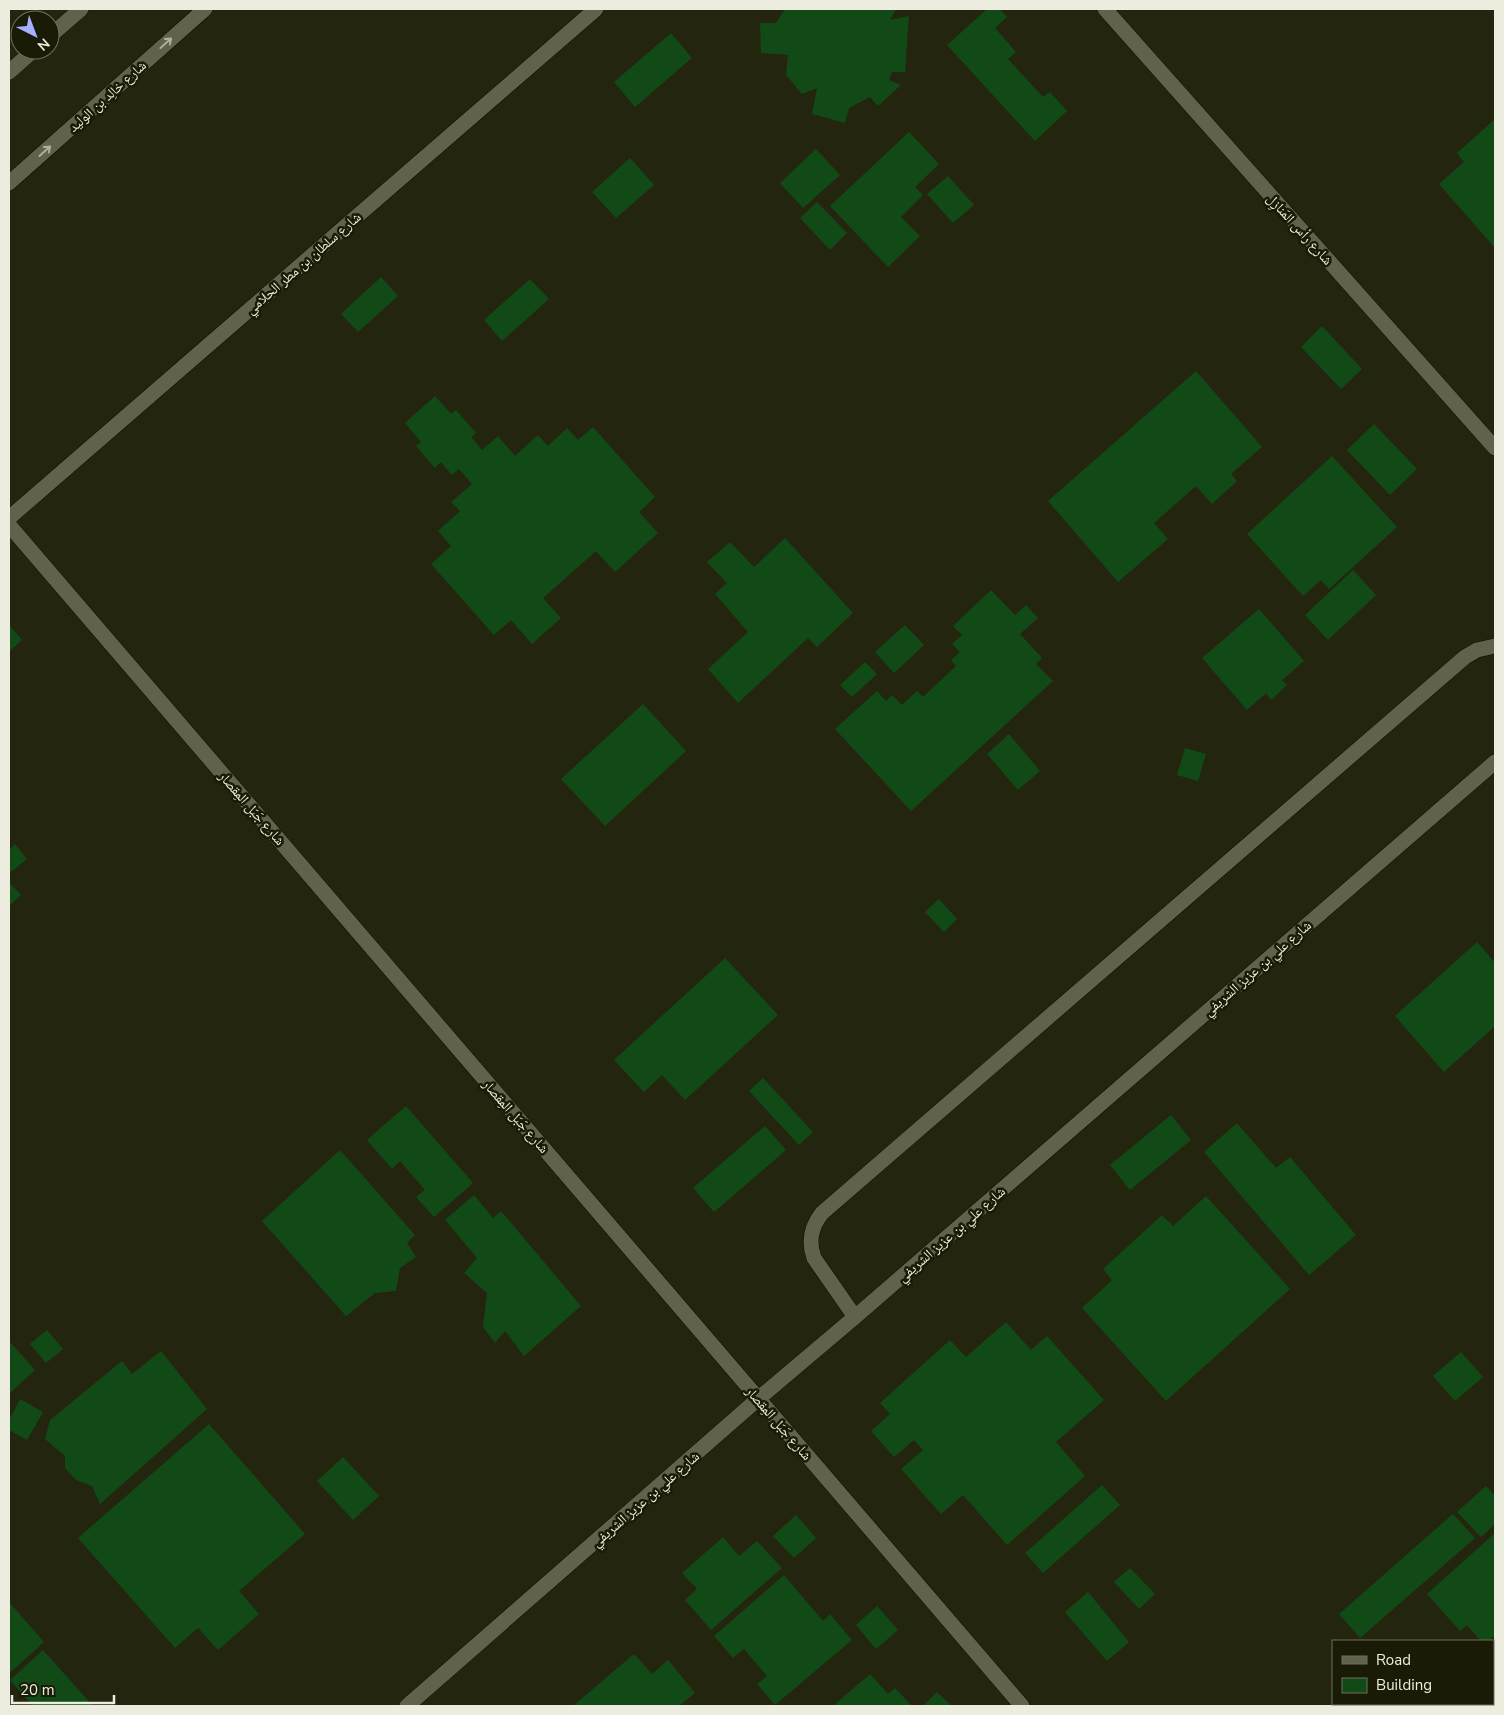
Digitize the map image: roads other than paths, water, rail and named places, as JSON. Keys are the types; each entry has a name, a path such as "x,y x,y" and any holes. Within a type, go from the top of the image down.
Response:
{"street":[{"path":"60,27 81,9"},
{"name":"شارع خالِد بن الوليد","path":"10,183 205,9"},
{"name":"شارع سلطان بن مطر الحلامي","path":"9,518 596,9"},
{"name":"شارع رأس المَنازِل","path":"1105,9 1495,448"},
{"path":"9,72 23,60"},
{"name":"شارع جَبَل المِقصار","path":"9,525 1022,1706"},
{"path":"855,1317 814,1258 811,1250 812,1231 822,1213 1465,657 1477,650 1495,646"},
{"name":"شارع علي بن عزيز الشريفي","path":"407,1706 758,1399 1495,762"}]}
